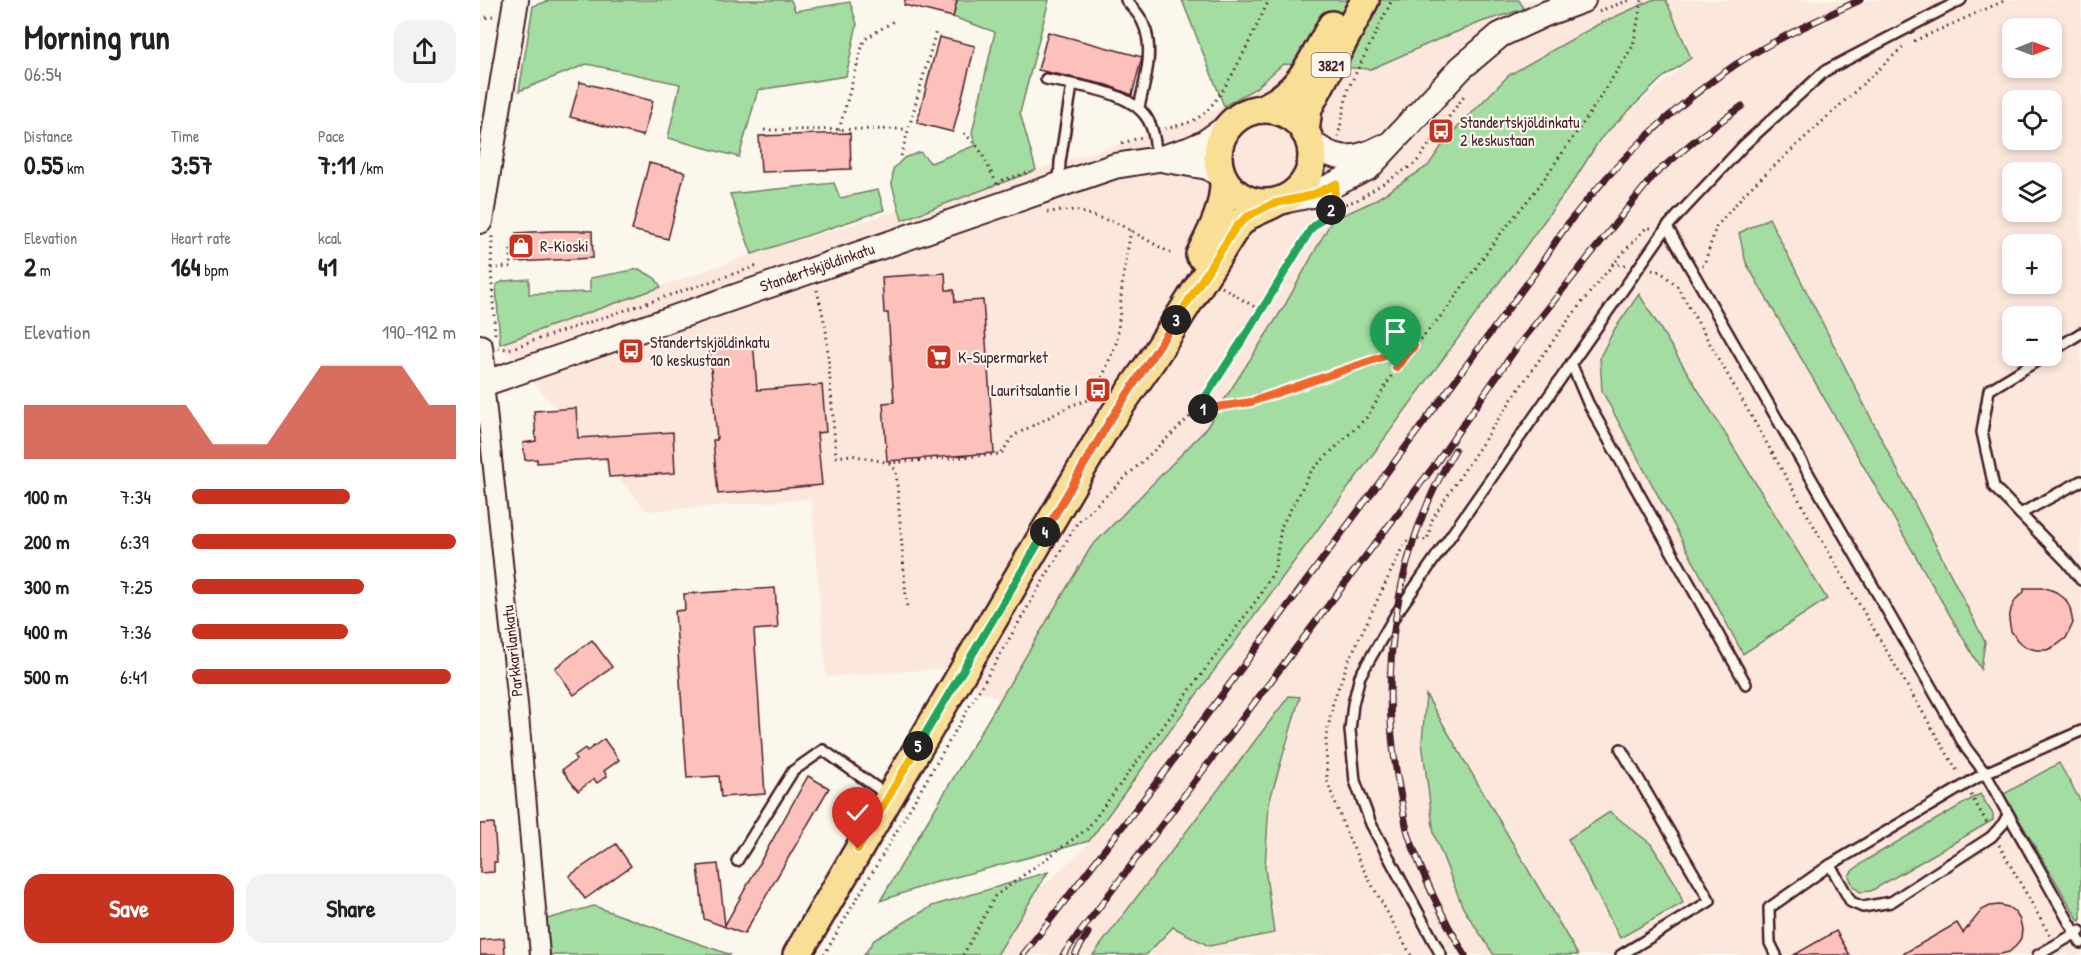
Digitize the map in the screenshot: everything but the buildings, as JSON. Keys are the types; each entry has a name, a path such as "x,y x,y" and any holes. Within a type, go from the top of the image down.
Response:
{"main road":[{"name":"3821","path":"1261,109 1277,103 1298,84 1346,0"},
{"name":"3821","path":"1307,136 1308,108 1365,0"},
{"path":"1109,422 1152,360 1236,227 1248,216 1277,202 1293,194 1307,175 1310,163 1307,136 1288,116 1261,109 1242,115 1230,124 1223,135 1220,148 1221,172 1236,195 1248,201 1277,202"},
{"path":"796,955 1109,422 1143,354 1212,232 1224,199 1224,179"}],"street":[{"path":"480,221 486,139 516,0"},
{"path":"1277,202 1312,195 1353,176 1373,163 1461,68 1500,35 1545,14 1590,6"},
{"name":"Standertskjöldinkatu","path":"482,384 1059,184 1115,166 1158,159 1204,143 1230,124"},
{"path":"1307,136 1320,150 1339,157 1352,158 1366,155 1392,142"},
{"name":"Standertskjöldinkatu","path":"1158,159 1208,167 1224,179"},
{"name":"Parkkarilankatu","path":"485,350 482,384 517,693 540,955"}],"lane":[{"path":"1126,0 1143,23 1149,44 1147,76 1139,107"},
{"path":"1441,955 1371,824 1355,782 1350,730 1360,676 1396,614 1667,227 1744,145 1825,71 1961,0"},
{"path":"1046,79 1121,97 1139,107 1150,122 1158,159"},
{"path":"1059,184 1060,162 1072,85"},
{"path":"1667,227 1966,748 1985,773 2078,932 2081,943"},
{"path":"2062,345 2081,333"},
{"path":"1571,363 1588,404 1746,684"},
{"path":"2028,366 1989,390 1982,432 1994,487 2067,562 2081,580"},
{"path":"2020,514 2081,481"},
{"path":"1776,955 1770,943 1769,908 1830,865 1985,773 2081,731"},
{"path":"1621,749 1710,901 1621,955"},
{"path":"737,861 793,771 823,750 889,796"},
{"path":"1830,865 1851,902 1863,908 1891,902 1991,837 2008,815"},
{"path":"2038,955 2078,932"}],"path":[{"path":"1153,133 1197,119 1211,106 1226,84 1269,0"},
{"path":"1339,157 1337,142 1348,89 1392,0"},
{"path":"1590,6 1630,0"},
{"path":"963,955 995,896 1087,829 1252,607 1275,569 1281,527 1312,470 1368,416 1396,368 1446,310 1494,242 1537,189 1633,46 1642,0"},
{"path":"1677,286 1704,265 1716,227 1745,193 1906,44 2006,0"},
{"path":"480,19 494,15"},
{"path":"839,130 864,40 895,20"},
{"path":"901,156 936,31"},
{"path":"824,955 1077,524 1197,410 1316,223 1333,208 1357,200 1416,163 1466,94"},
{"path":"764,130 908,129"},
{"path":"964,133 979,148 998,187"},
{"path":"1041,212 1075,210 1119,224 1172,254"},
{"path":"1410,955 1361,865 1327,781 1326,739 1333,702 1348,662 1405,542 1415,539 1427,540 1433,517 1551,343 1612,264 1646,228 1667,227"},
{"path":"816,286 826,329 836,456 851,455 890,463 1001,454 1013,436 1064,409 1094,398 1117,341 1123,277 1131,230"},
{"path":"516,244 511,246 511,267 491,268 485,350 509,349 759,265"},
{"path":"1612,264 1638,266 1661,272 1677,286 1839,570 1963,780"},
{"path":"1216,284 1261,311"},
{"path":"1197,410 1251,402 1414,346"},
{"path":"890,463 896,471 907,609"},
{"path":"1968,790 1992,832"},
{"path":"1997,842 2055,945"}],"shaded area":[{"path":"1519,0 1652,0 1599,24 1448,137 1428,166 1372,202 1332,220 1285,305 1205,430 1091,547 1000,700 940,669 826,677 811,499 647,511 500,344 752,254 1036,170 1197,119 1256,88 1283,64 1371,69 1484,21 1523,9"},
{"path":"1666,0 2081,0 2081,955 981,955 998,927 1084,848 1598,139 1691,59"}],"green space":[{"path":"551,0 791,0 795,11 850,2 857,24 846,76 758,90 739,157 668,138 680,84 587,64 519,91 533,6"},
{"path":"957,0 1049,0 1020,113 1036,170 902,220 892,185 893,169 904,158 920,152 931,163 976,145 972,133 995,32 953,17"},
{"path":"1182,0 1519,0 1524,9 1484,21 1371,69 1283,64 1256,88 1224,106"},
{"path":"1652,0 1666,0 1691,58 1661,79 1600,139 1575,179 1089,841 930,884 880,901 1091,547 1205,430 1285,305 1332,220 1372,202 1428,166 1448,137 1509,75 1599,24"},
{"path":"834,183 840,198 878,190 884,210 752,254 730,194"},
{"path":"1769,218 1985,642 1981,669 1746,263 1739,233"},
{"path":"639,269 655,278 661,287 500,344 496,285 504,281 529,279 529,294 590,292 590,278"},
{"path":"1639,294 1827,599 1743,654 1602,391 1600,357 1614,330"},
{"path":"1426,695 1578,955 1494,955 1463,908 1434,834 1422,742"},
{"path":"1289,696 1300,697 1269,803 1265,867 1274,933 1209,946 1173,927 1146,955 1093,955"},
{"path":"2059,763 2081,802 2081,920 2079,921 2004,794"},
{"path":"1980,794 1993,814 1993,820 1871,891 1860,892 1853,886 1849,876 1868,859"},
{"path":"1610,812 1651,844 1677,886 1683,903 1620,938 1568,839"},
{"path":"1048,872 997,955 864,955 874,940 932,906"},
{"path":"594,906 731,955 550,955 547,919"}],"railway":[{"path":"1023,955 1166,770 1534,274 1570,221 1606,178 1667,117 1712,81 1765,47 1860,0"},
{"path":"1063,955 1437,462 1517,347 1654,175 1694,141 1742,106"},
{"path":"1455,450 1434,489 1417,530 1405,572 1396,616 1391,660 1390,704 1393,748 1407,831 1434,897 1465,955"},
{"path":"1075,955 1088,933"}],"place":[{"name":"Standertskjöldinkatu 2 keskustaan","path":"1441,131"},
{"name":"R-Kioski","path":"521,246"},
{"name":"Standertskjöldinkatu 10 keskustaan","path":"631,351"},
{"name":"K-Supermarket","path":"939,357"},
{"name":"Lauritsalantie I","path":"1098,390"}],"route":[{"path":"858,849 1109,422 1152,360 1223,246 1236,227 1248,216 1272,204 1297,200 1336,184 1333,208 1311,229 1197,410 1251,402 1414,346 1396,368"}]}
